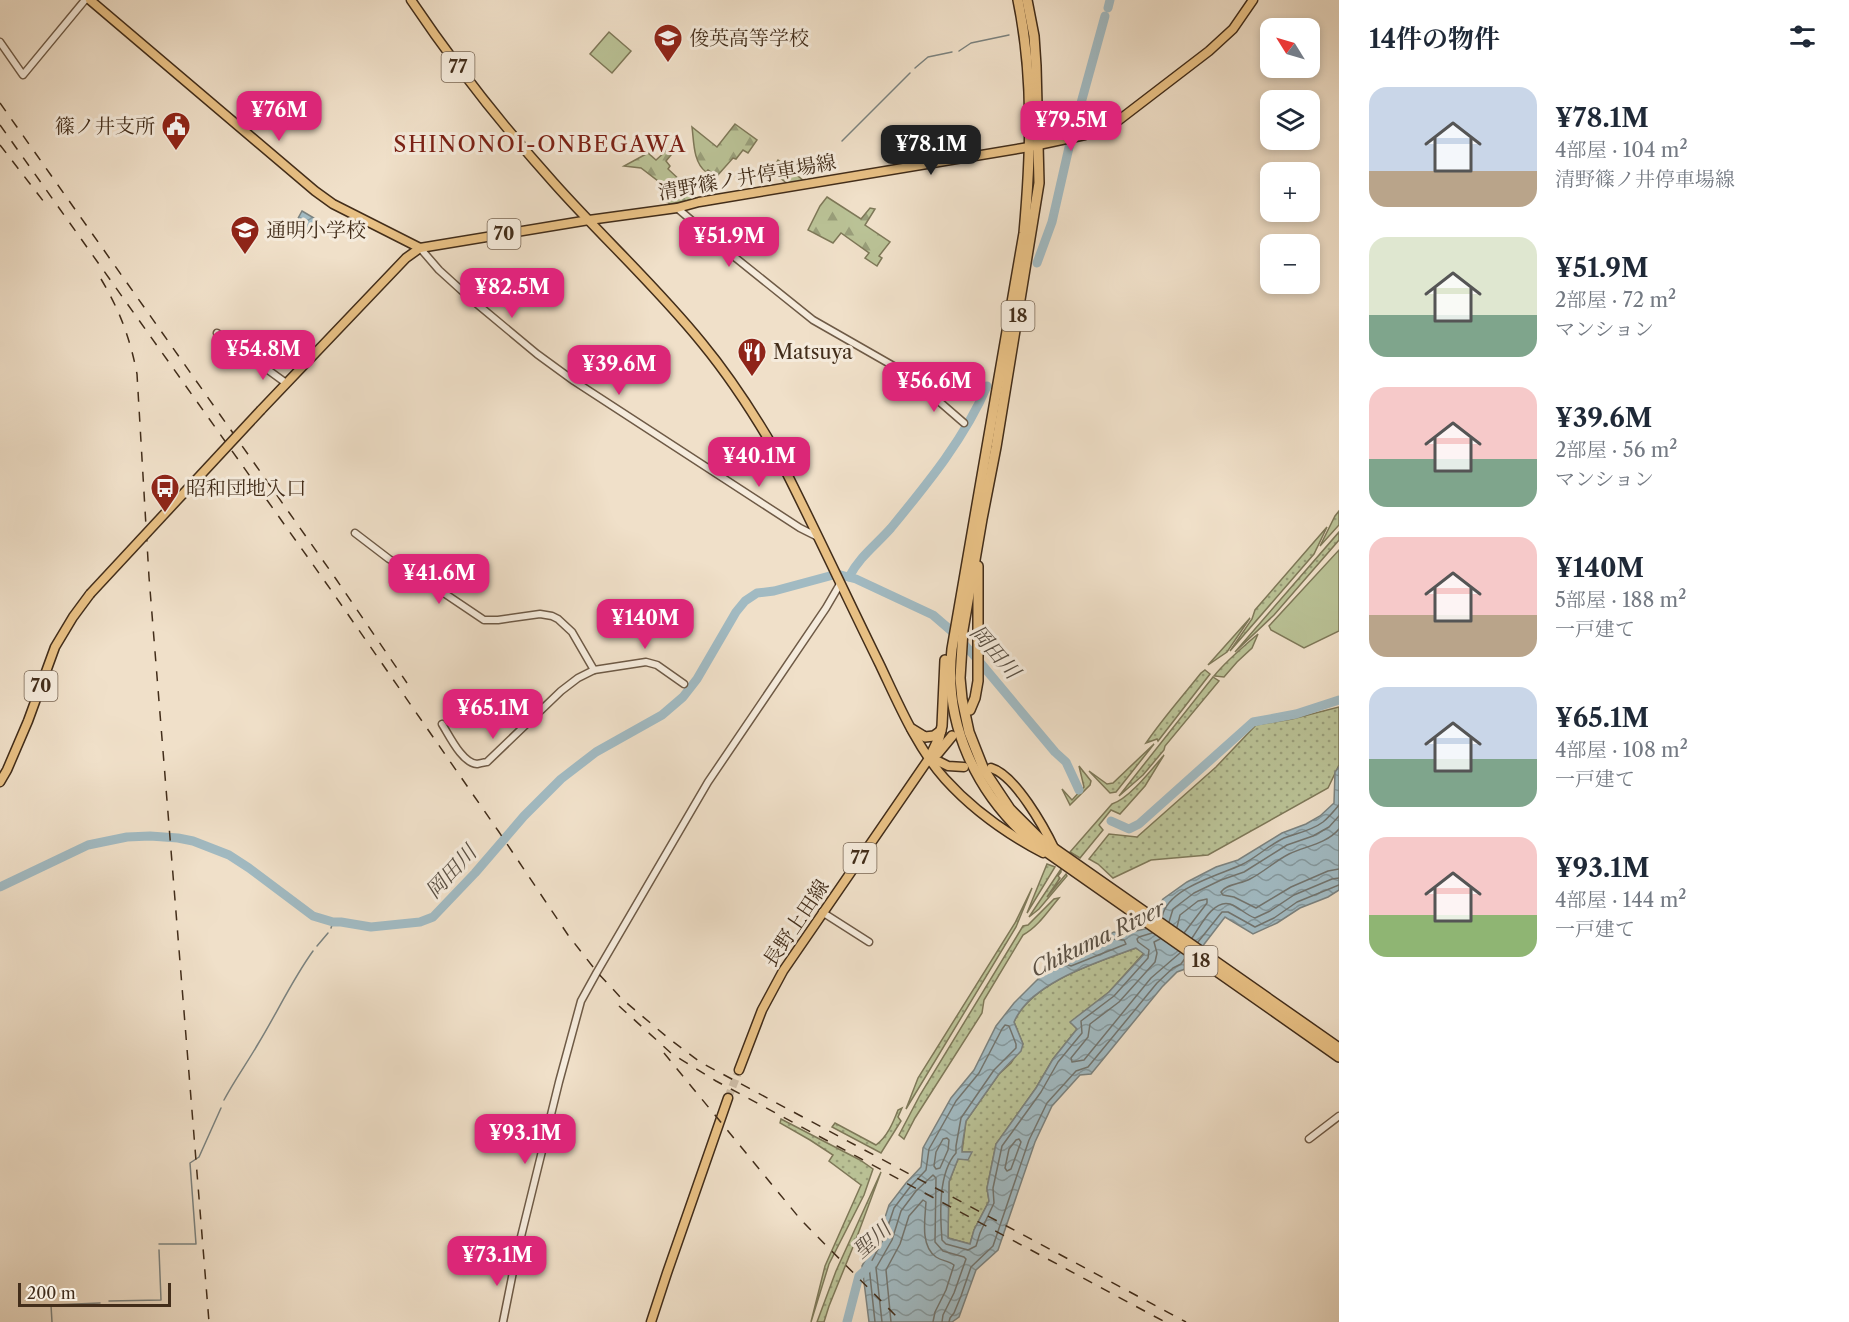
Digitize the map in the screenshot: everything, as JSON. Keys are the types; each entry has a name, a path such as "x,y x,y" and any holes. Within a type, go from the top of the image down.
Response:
{"highway":[{"name":"18","path":"1018,0 1025,37 1039,183 996,447 974,546 963,630 960,658 961,690 972,741 994,787 1017,817 1060,858 1339,1057"},
{"name":"18","path":"1027,0 1034,36 1036,66 1034,146"},
{"name":"18","path":"974,546 956,589 949,646 953,705 961,738 971,765 985,790 1004,815 1034,843 1060,858 1339,1048"},
{"path":"970,710 976,693 978,675 974,546"},
{"path":"930,757 941,731 949,646"},
{"path":"912,729 925,737 934,736 941,731"},
{"path":"930,757 941,751 952,736"}],"main road":[{"path":"90,0 333,204 420,248"},
{"name":"77","path":"411,0 481,97 530,156 670,305 726,374 753,413 776,452 912,729 945,778 981,813 1021,841 1060,858"},
{"name":"清野篠ノ井停車場線","path":"589,220 677,208 699,201 1034,146 1102,130 1119,120 1209,51 1233,29 1253,0"},
{"name":"70","path":"0,782 28,721 55,647 90,594 406,258 420,248 589,220"},
{"path":"930,757 948,766 964,767"},
{"name":"長野上田線","path":"739,1070 756,1024 777,980 930,757"},
{"path":"991,768 1004,774 1011,782 1041,824 1060,858"},
{"path":"651,1322 728,1098"}],"street":[{"path":"0,42 23,75 85,0"},
{"path":"677,208 813,320 897,368 964,423"},
{"path":"420,248 439,270 471,299 537,354 574,381 816,536"},
{"path":"217,333 286,383"},
{"path":"355,533 388,559 484,620 540,614 558,619 572,632 594,670"},
{"path":"503,1322 540,1156 582,1001 708,782 840,584"},
{"path":"442,724 460,753 477,764 487,762 561,691 578,678 594,670 646,662 657,665 684,684"},
{"path":"822,912 869,942"},
{"path":"1309,1139 1339,1116"}],"green space":[{"path":"609,32 631,51 612,73 590,54"},
{"path":"735,124 757,140 748,153 743,150 717,176 708,170 706,172 696,157 692,127 717,147"},
{"path":"667,150 671,155 666,161 670,166 668,169 696,199 670,204 666,201 671,191 641,168 624,166 648,153 656,160"},
{"path":"778,160 804,181 788,184 771,171"},
{"path":"827,197 861,219 870,208 875,209 865,225 890,242 879,256 882,258 877,266 865,258 869,253 841,233 833,243 808,230"},
{"path":"1339,511 1339,525 1320,546 1335,516"},
{"path":"1327,527 1314,554 1230,651 1252,619 1255,610"},
{"path":"1339,532 1339,540 1274,615 1235,652"},
{"path":"1339,550 1339,631 1304,648 1271,630 1269,626"},
{"path":"1250,618 1227,652 1208,665"},
{"path":"1258,634 1252,648 1224,677 1214,676 1230,659"},
{"path":"1205,670 1210,674 1158,741 1157,739 1146,743 1201,673"},
{"path":"1213,677 1219,681 1143,775 1119,796"},
{"path":"1339,707 1339,765 1328,788 1208,855 1151,860 1113,878 1089,859 1109,834 1137,837 1216,767 1256,725"},
{"path":"1154,744 1116,792 1110,793 1089,771 1107,784 1113,783"},
{"path":"1164,755 1145,786 1120,814 1111,810 1099,825 1103,830 1080,858 1070,852 1112,804 1133,790"},
{"path":"1079,766 1091,781 1090,785 1070,805 1062,789 1072,800 1084,787"},
{"path":"1047,864 1055,867 1027,913"},
{"path":"1061,869 1058,876 1060,878 1047,897 1066,874 1067,876 1039,909 1029,917"},
{"path":"1032,888 1016,927 906,1109 918,1078 1015,923"},
{"path":"1059,898 1038,923 1023,935 984,1000 982,1013 904,1139 899,1135 920,1095 1023,926 1028,925 1054,899"},
{"path":"1136,948 1144,953 1109,992 1071,1022 1077,1029 1053,1059 1036,1088 996,1144 987,1188 989,1201 974,1230 970,1244 948,1238 949,1182 958,1159 971,1152 962,1152 966,1121 1023,1044 1014,1022 1023,1008 1035,996 1067,975"},
{"path":"902,1108 898,1117 901,1121 881,1153 832,1127 835,1123 876,1145 892,1125 898,1110"},
{"path":"781,1119 873,1169 864,1195 829,1264 811,1322 825,1266 861,1185 829,1161 833,1155 780,1123"},
{"path":"881,1172 824,1322 817,1322 836,1271"}],"water":[{"path":"302,211 319,221 312,232 296,222"},
{"path":"1339,767 1339,890 1253,934 1225,917 1185,969 1177,972 1162,987 1091,1074 1080,1075 1052,1106 1035,1142 998,1250 976,1270 959,1317 952,1322 869,1322 862,1266 879,1236 889,1205 921,1167 923,1148 951,1098 974,1070 996,1026 1014,1003 1047,970 1072,951 1114,932 1123,934 1154,927 1158,907 1163,899 1187,882 1216,867 1238,860 1282,833 1320,816 1334,803 1335,772","holes":["1136,948 1144,954 1109,992 1070,1022 1077,1029 1053,1059 1036,1088 996,1144 987,1188 989,1201 974,1230 970,1244 948,1238 949,1182 958,1159 968,1160 972,1152 962,1152 966,1121 999,1074 1021,1051 1023,1044 1014,1022 1023,1008 1035,996 1067,975"]}],"waterway":[{"name":"岡田川","path":"1108,8 1110,0"},
{"name":"岡田川","path":"1073,132 1105,16"},
{"path":"959,51 971,43 1009,35"},
{"path":"915,68 928,57 952,52"},
{"path":"842,141 910,73"},
{"name":"岡田川","path":"1037,263 1052,222 1070,143"},
{"name":"岡田川","path":"849,577 868,551 891,528 918,495 944,460 968,424 987,386"},
{"name":"岡田川","path":"0,887 88,845 127,837 178,838 193,841 229,855 313,916 333,922 371,927 420,922 433,917 524,816 561,779 596,752 662,715 683,697 697,679 736,612 745,601 757,593 774,591 837,574 856,579 933,615 955,634 1066,762 1079,790"},
{"name":"岡田川","path":"1111,821 1129,829 1139,824 1253,722 1296,714 1339,700"},
{"name":"岡田川","path":"331,928 333,922"},
{"path":"317,946 328,933"},
{"path":"224,1100 313,951"},
{"path":"159,1244 196,1244 190,1163 199,1157 221,1108"},
{"path":"109,1301 161,1300 159,1250"},
{"name":"聖川","path":"847,1322 859,1276 871,1265"},
{"path":"52,1322 51,1305 100,1303"}],"tunnel":[{"path":"728,1098 739,1070"}],"railway":[{"path":"0,103 407,683"},
{"path":"0,125 331,590 568,935 622,999 700,1062 1186,1322"},
{"path":"0,145 44,202"},
{"path":"101,279 124,325 137,374 149,577 209,1322"},
{"path":"619,1006 672,1054 716,1081 1165,1322"},
{"path":"664,1053 801,1220 902,1322"}],"place":[{"name":"俊英高等学校","path":"668,64"},
{"name":"篠ノ井支所","path":"176,152"},
{"name":"通明小学校","path":"245,256"},
{"name":"Matsuya","path":"752,378"},
{"name":"昭和団地入口","path":"165,514"}],"district":[{"name":"SHINONOI-ONBEGAWA","path":"540,144"}],"water label":[{"name":"Chikuma River","path":"1098,939"}]}
